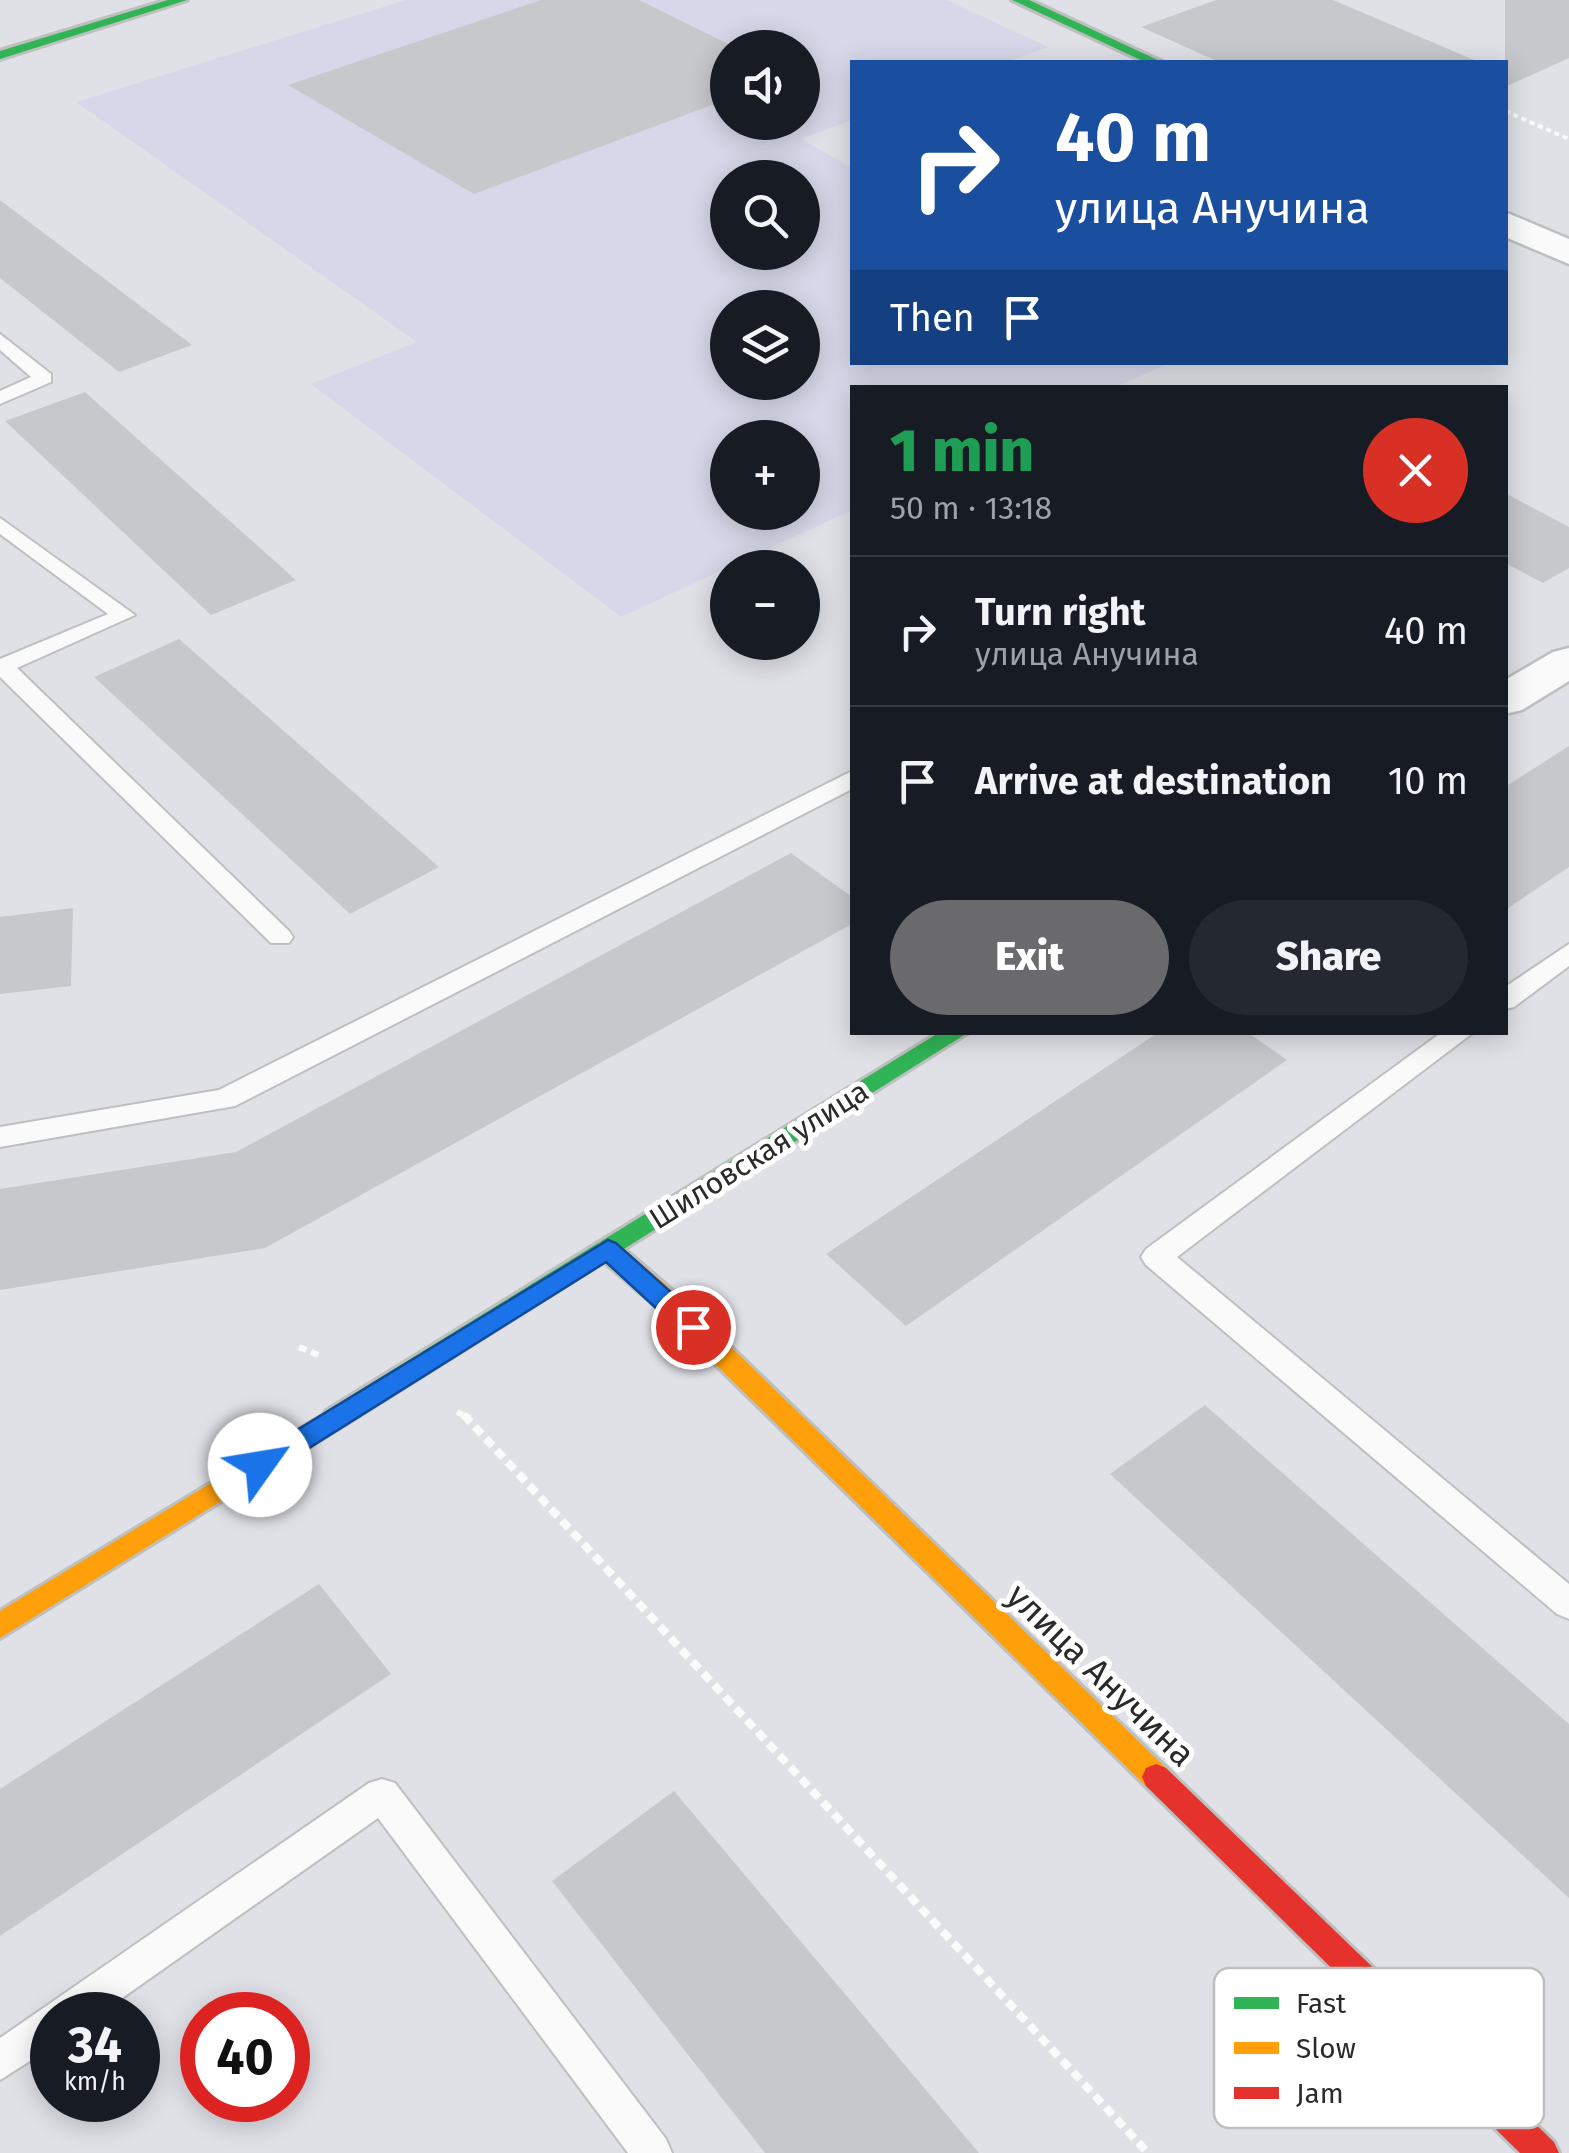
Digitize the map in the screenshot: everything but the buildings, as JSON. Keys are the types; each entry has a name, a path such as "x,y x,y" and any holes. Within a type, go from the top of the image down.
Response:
{"street":[{"path":"0,56 131,6 181,0"},
{"path":"1018,0 1151,60"},
{"path":"1508,224 1569,253"},
{"path":"1508,698 1569,662"},
{"name":"Шиловская улица","path":"0,1626 953,1035"},
{"name":"улица Анучина","path":"608,1250 693,1327 1353,1968"},
{"name":"улица Анучина","path":"1517,2128 1543,2153"}],"lane":[{"path":"0,340 44,378 0,398"},
{"path":"0,524 124,614 2,666 280,937"},
{"path":"0,1137 225,1099 850,780"},
{"path":"1508,998 1569,953"},
{"path":"1457,1035 1156,1257 1569,1604"},
{"path":"99,1992 382,1795 652,2153"},
{"path":"0,2061 30,2040"}],"path":[{"path":"1508,112 1569,138"},
{"path":"299,1346 471,1418 1148,2153"}],"shaded area":[{"path":"406,0 947,0 1048,47 1012,60 850,60 850,121 820,132 820,30 710,30 710,140 803,140 850,167 850,365 1166,365 1120,385 850,385 850,511 820,525 820,420 710,420 710,530 809,530 766,550 710,550 710,576 621,617 311,384 417,342 76,102"}],"traffic: fast":[{"path":"0,55 181,0"},
{"path":"1018,0 1151,60"},
{"path":"335,1418 953,1035"}],"traffic: slow":[{"path":"608,1250 665,1299 1156,1777"},
{"path":"0,1626 335,1418"}],"traffic: jam":[{"path":"1156,1777 1353,1968"},
{"path":"1517,2128 1543,2153"}],"route":[{"path":"260,1465 608,1250 693,1327"}]}
